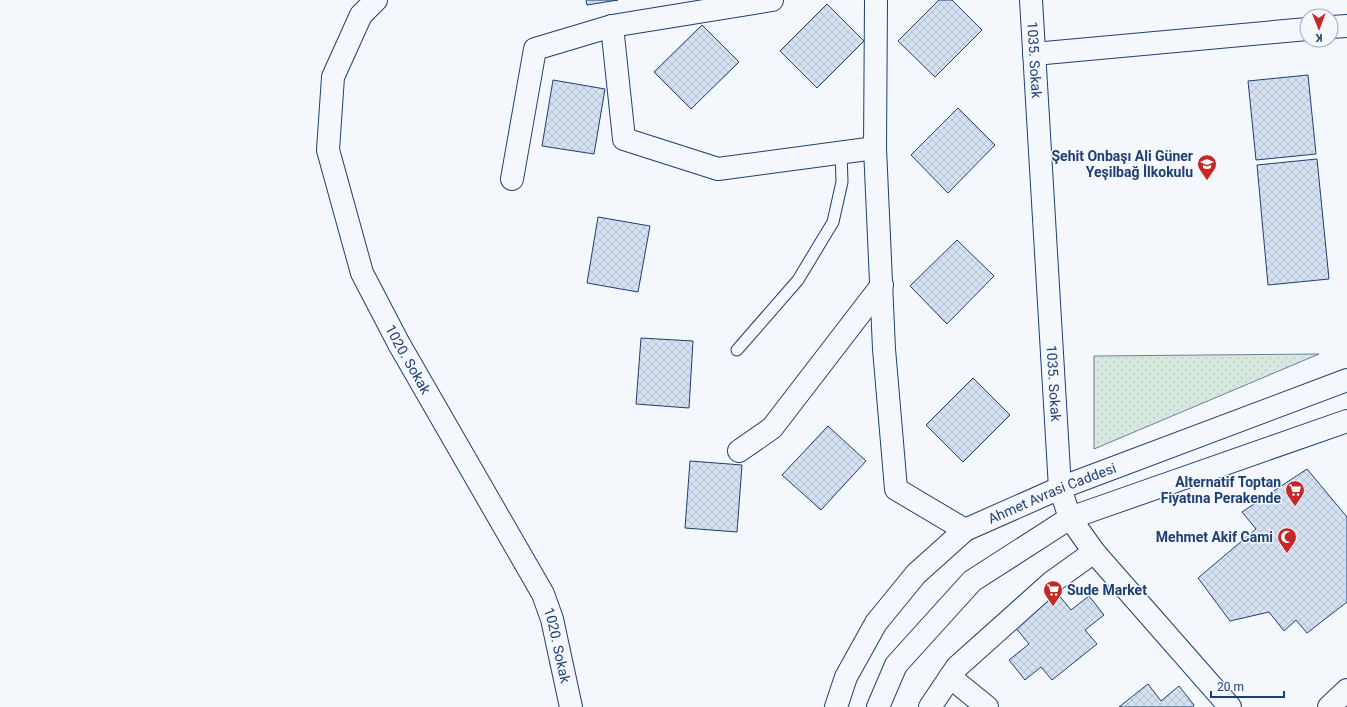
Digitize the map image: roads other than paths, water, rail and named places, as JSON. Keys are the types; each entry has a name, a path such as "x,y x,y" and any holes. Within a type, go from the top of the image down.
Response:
{"street":[{"name":"1020. Sokak","path":"376,0 361,15 333,78 328,150 362,273 399,344 543,594 552,619 571,707"},
{"path":"512,179 535,49 612,26 772,0"},
{"path":"876,0 875,148 884,349 896,488 964,530"},
{"name":"1035. Sokak","path":"1031,0 1060,488 1070,518 1094,552 1230,707"},
{"path":"612,26 624,138 718,169 875,148"},
{"path":"1034,54 1299,31"},
{"path":"740,451 772,428 882,285"},
{"name":"Ahmet Avrasi Caddesi","path":"836,707 846,677 876,623 916,574 964,530 1060,488 1347,380"},
{"name":"Ahmet Avrasi Caddesi","path":"878,707 896,665 972,581 1070,518 1347,421"},
{"path":"930,707 957,667 1052,582 1094,552"},
{"path":"950,677 987,707"},
{"path":"1328,707 1347,690"}],"lane":[{"path":"737,350 798,280 833,222 842,182 841,152"}],"place":[{"name":"Şehit Onbaşı Ali Güner Yeşilbağ İlkokulu","path":"1207,181"},
{"name":"Alternatif Toptan Fiyatına Perakende","path":"1295,507"},
{"name":"Mehmet Akif Cami","path":"1287,554"},
{"name":"Sude Market","path":"1053,607"}]}
